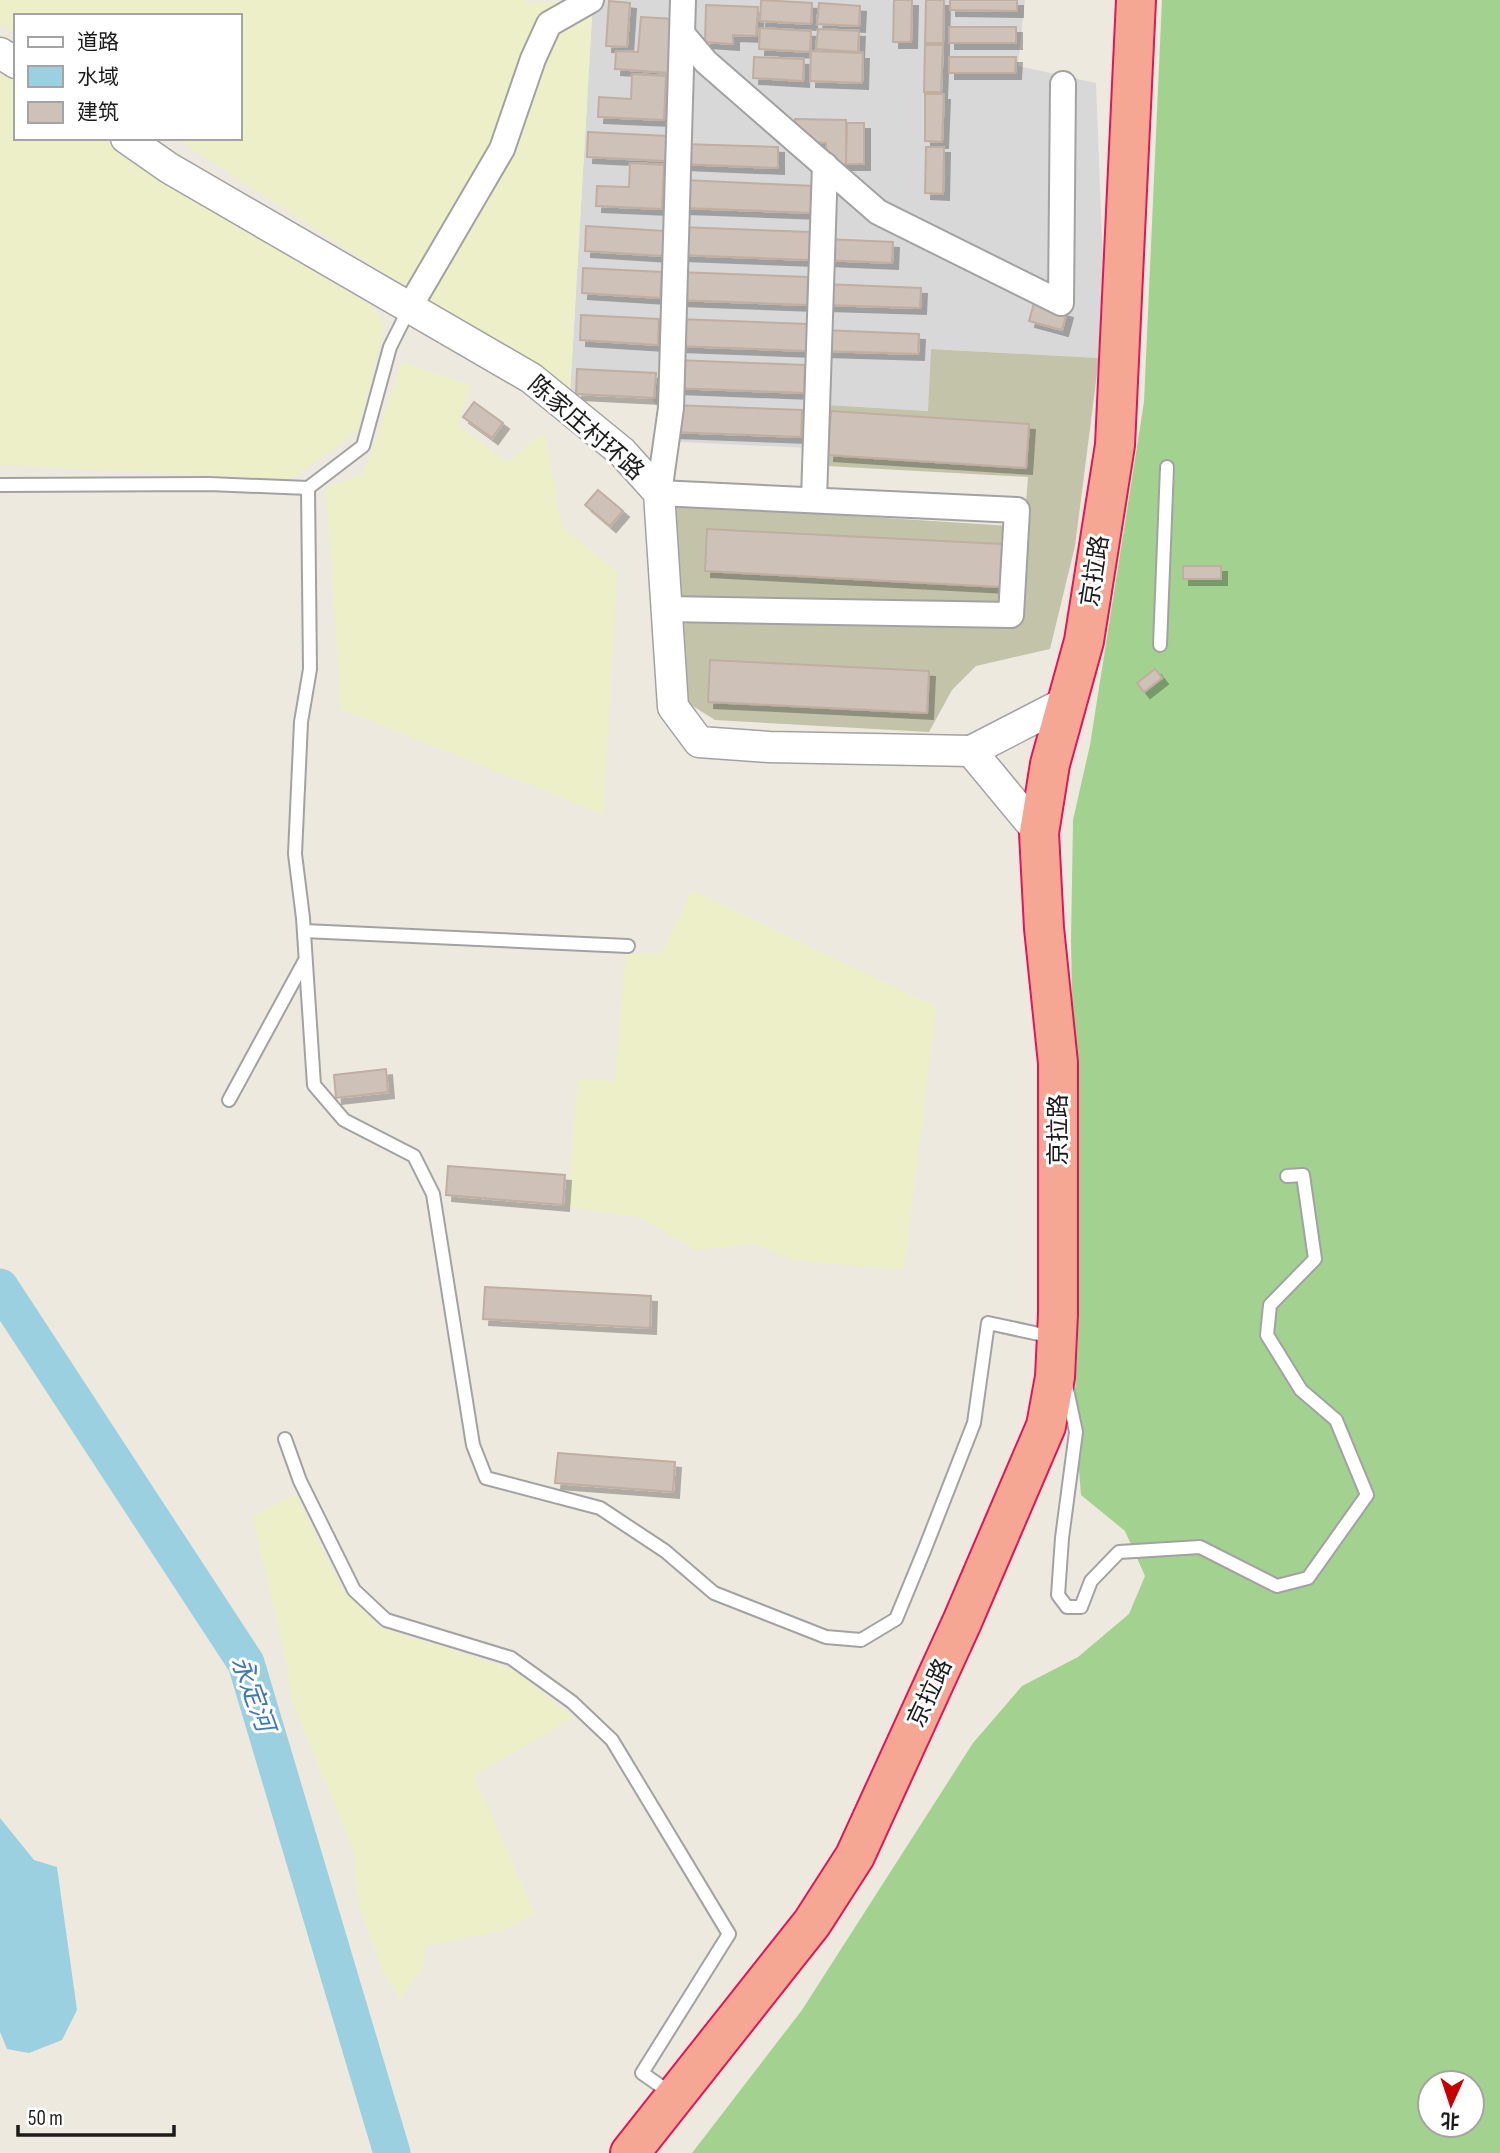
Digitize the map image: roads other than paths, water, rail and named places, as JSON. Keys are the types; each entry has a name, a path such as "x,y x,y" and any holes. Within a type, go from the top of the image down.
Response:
{"highway":[{"name":"京拉路","path":"631,2153 812,1923 855,1856 962,1622 1046,1426 1055,1377 1057,1338 1058,1063 1044,928 1039,833 1050,764 1084,641 1115,445 1136,0"}],"street":[{"path":"410,308 502,149 533,60 549,24 592,0"},
{"path":"667,609 1011,615 1017,510 659,492 671,408 683,0"},
{"path":"684,36 706,62 878,212 1061,303 1063,84"},
{"name":"陈家庄村环路","path":"129,140 169,167 531,378 622,452 659,492 673,707 699,742 769,747 971,751"},
{"path":"814,499 825,165"},
{"path":"1039,833 971,751 1068,701"}],"lane":[{"path":"0,485 209,484 308,488 363,446 390,347 410,308"},
{"path":"1160,645 1167,467"},
{"path":"308,488 310,669 301,722 295,854 304,931 314,1084 344,1120 414,1156 433,1194 473,1445 486,1478 600,1508 665,1551 714,1593 826,1637 861,1640 896,1619 974,1423 988,1323 1057,1338"},
{"path":"304,931 628,947"},
{"path":"229,1100 305,961"},
{"path":"1055,1377 1068,1386 1076,1432 1062,1538 1058,1595 1067,1607 1081,1607 1090,1581 1119,1552 1200,1547 1277,1586 1308,1578 1367,1494 1336,1420 1301,1390 1267,1335 1270,1305 1315,1259 1303,1175 1287,1176"},
{"path":"285,1439 300,1481 354,1590 386,1620 511,1658 572,1702 612,1740 729,1934 642,2073 675,2096"}],"water":[{"path":"0,1818 34,1860 57,1867 77,2010 62,2040 29,2053 7,2049 0,2032"}],"waterway":[{"name":"永定河","path":"0,1287 246,1663 392,2153"}]}
